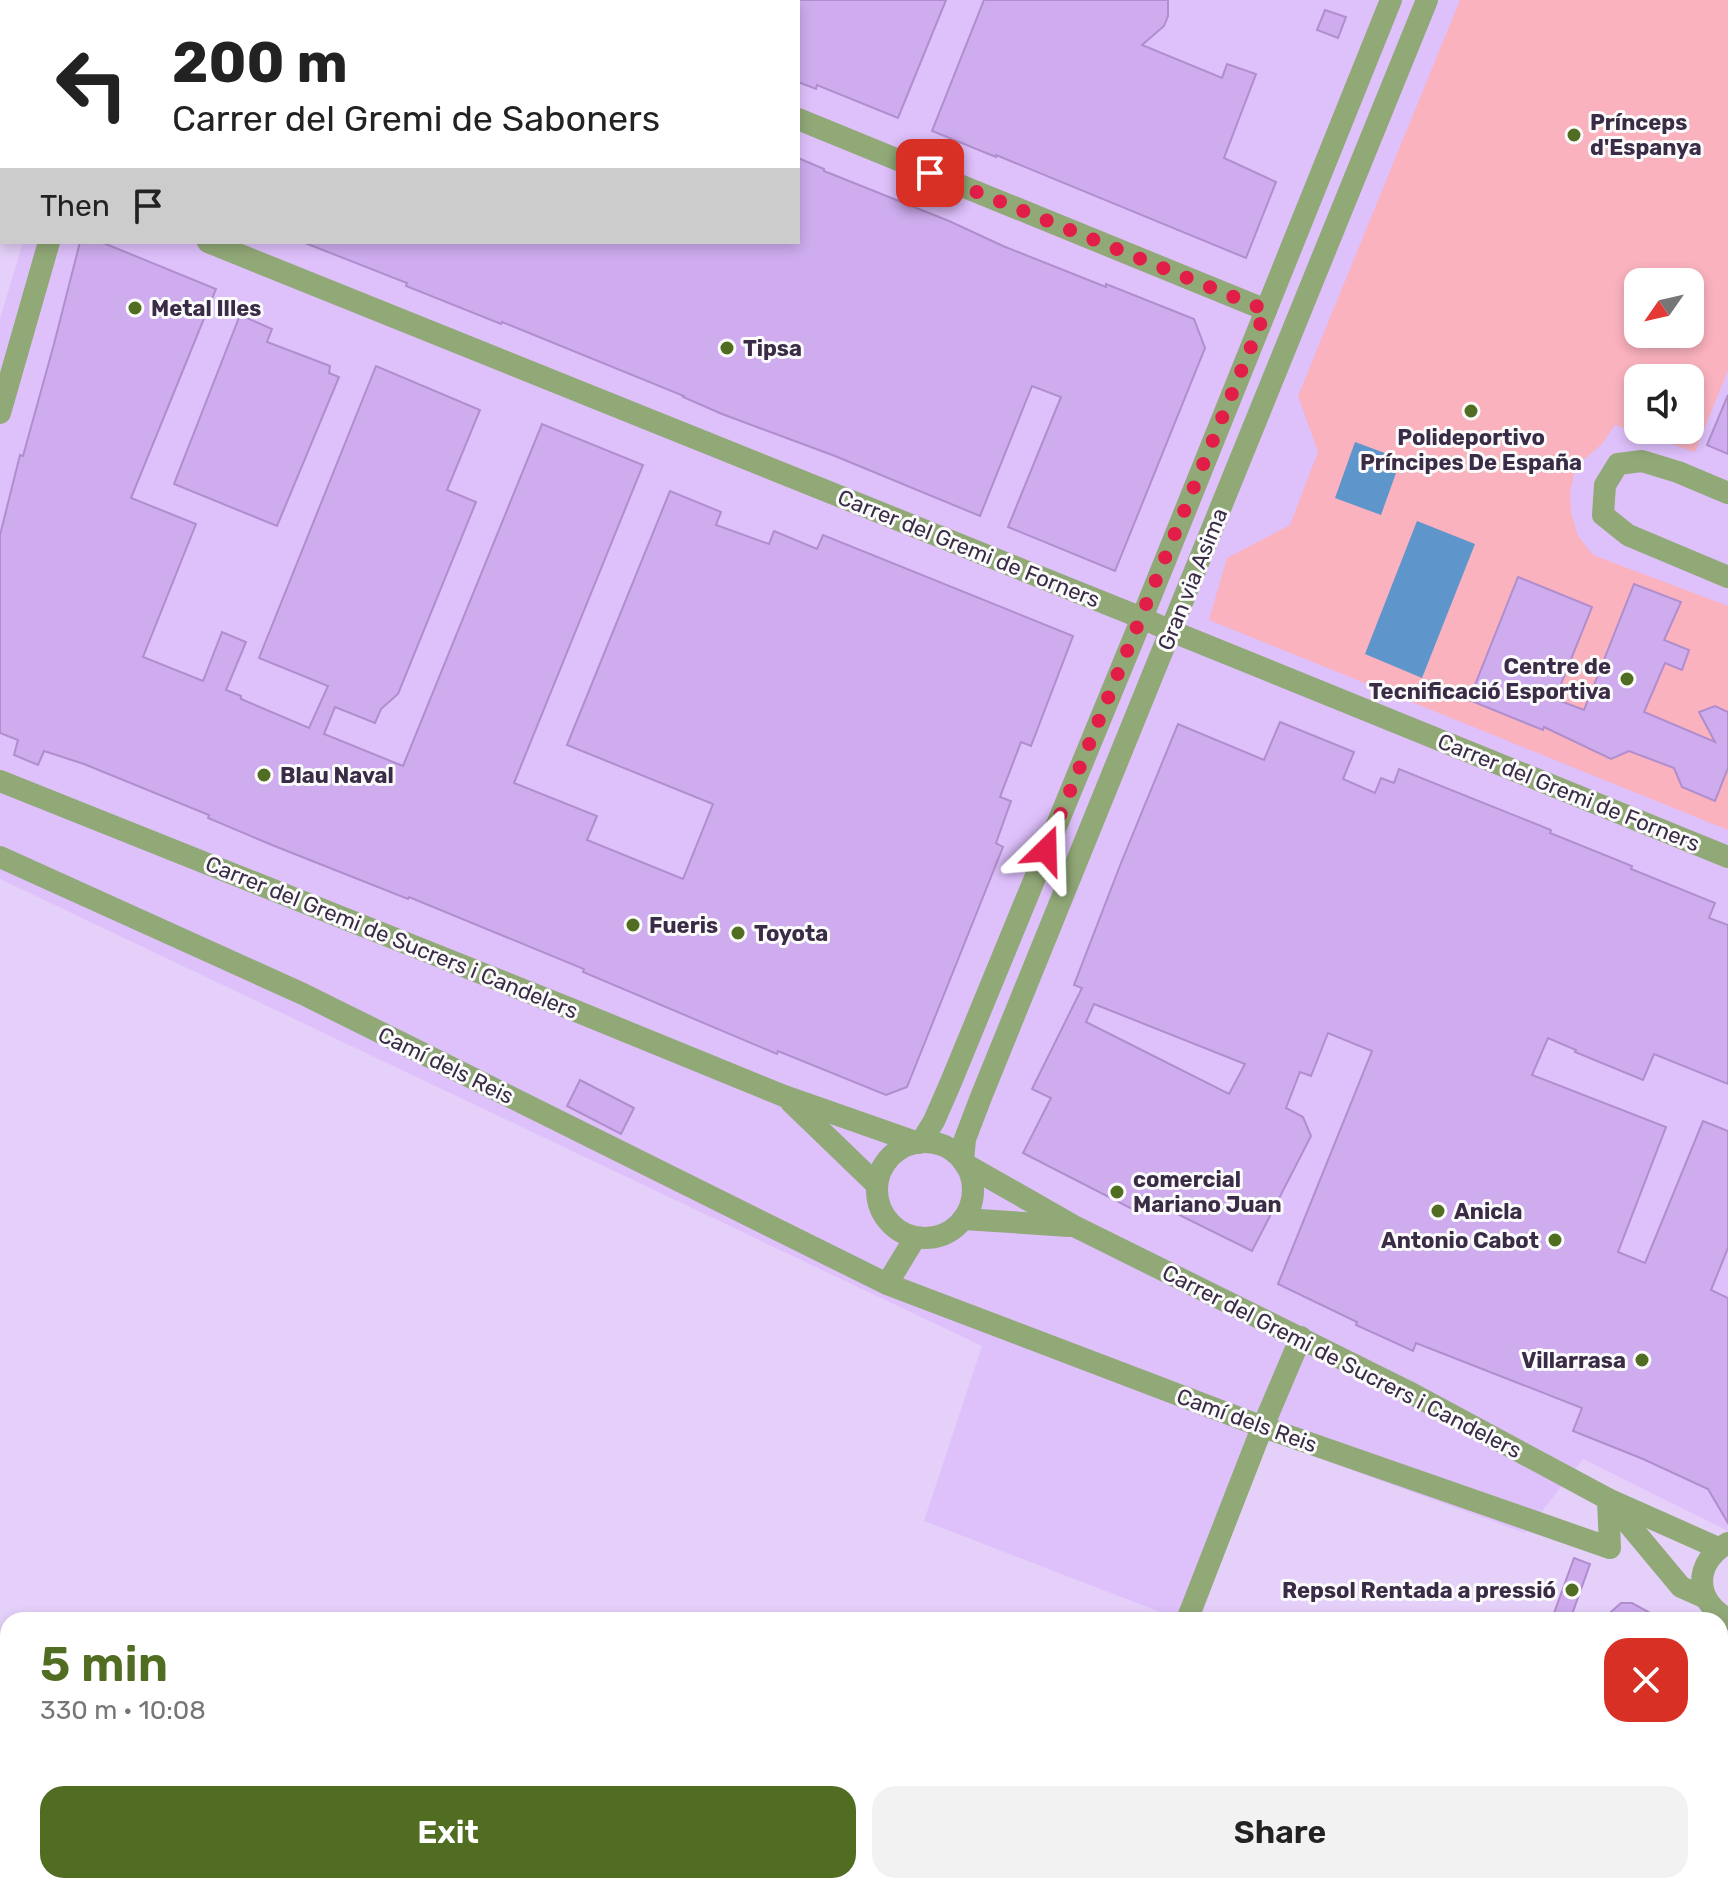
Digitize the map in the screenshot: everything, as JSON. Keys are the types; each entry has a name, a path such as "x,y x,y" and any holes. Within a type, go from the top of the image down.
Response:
{"street":[{"name":"Gran via Asima","path":"920,1142 934,1121 951,1082 1391,0"},
{"name":"Gran via Asima","path":"964,1162 965,1139 981,1097 1427,0"},
{"path":"800,120 1266,310"},
{"path":"0,413 48,244"},
{"name":"Carrer del Gremi de Forners","path":"213,244 1728,857"},
{"path":"1728,493 1642,461 1618,464 1605,485 1603,515 1628,535 1728,577"},
{"name":"Carrer del Gremi de Sucrers i Candelers","path":"0,781 784,1096 920,1142"},
{"name":"Camí dels Reis","path":"0,857 303,994 887,1284 1263,1427 1610,1548 1608,1499"},
{"name":"Carrer del Gremi de Sucrers i Candelers","path":"784,1096 877,1185"},
{"path":"931,1142 944,1146 964,1162 973,1191 964,1219 954,1229 942,1236 915,1238 890,1224 882,1213 877,1199 881,1170 890,1157 903,1147 931,1142"},
{"name":"Carrer del Gremi de Sucrers i Candelers","path":"964,1162 1074,1226 1407,1391 1608,1499 1723,1546"},
{"path":"964,1219 1074,1226"},
{"path":"887,1284 915,1238"},
{"path":"1190,1612 1301,1337"},
{"name":"Carrer del Gremi de Sucrers i Candelers","path":"1608,1499 1681,1587 1706,1598 1718,1612"},
{"path":"1706,1598 1702,1585 1703,1571 1709,1558 1723,1546"}],"shaded area":[{"path":"800,0 1728,0 1728,1531 1583,1459 1525,1533 1266,1439 1203,1612 1160,1612 924,1521 982,1346 0,879 0,319 22,244 800,244"},
{"name":"Polideportivo Príncipes De España","path":"1460,0 1728,0 1728,370 1704,430 1704,364 1624,364 1624,428 1615,425 1602,444 1581,462 1574,474 1570,493 1571,512 1578,536 1593,555 1728,606 1728,830 1209,620 1227,558 1290,525 1318,452 1298,396"},
{"name":"Polideportivo Príncipes De España","path":"1671,444 1698,444 1695,452"}],"water":[{"path":"1355,442 1401,459 1381,515 1335,498"},
{"path":"1417,521 1475,544 1422,678 1365,654"}],"building":[{"path":"800,0 946,0 898,118 817,85 816,89 800,83"},
{"path":"984,0 1168,0 1168,16 1164,26 1142,45 1222,78 1227,64 1256,74 1224,158 1276,182 1246,258 932,131"},
{"path":"1325,10 1346,17 1338,38 1317,30"},
{"path":"800,159 1003,246 1194,319 1205,348 1115,571 1008,527 1061,397 1032,386 980,516 406,286 407,283 308,244 800,244"},
{"path":"79,244 106,244 216,289 131,498 196,524 143,657 203,681 222,632 246,642 226,690 309,728 328,686 259,658 376,366 480,410 447,490 476,502 398,694 381,709 375,723 335,707 324,734 403,766 542,424 643,465 514,783 597,816 587,840 683,879 713,804 567,745 670,491 721,512 716,525 769,544 774,531 817,549 823,535 1073,636 1031,746 1021,742 1000,797 1011,801 996,843 1003,847 907,1087 886,1095 778,1051 777,1054 583,972 584,969 272,845 208,818 209,815 84,764 44,751 38,765 14,755 18,740 0,733 0,535 20,455 23,456"},
{"path":"240,315 272,329 267,342 330,366 329,373 339,377 277,526 174,484"},
{"path":"1728,395 1728,454 1707,445"},
{"path":"1518,577 1592,607 1555,699 1584,710 1634,584 1681,602 1664,640 1689,650 1682,670 1665,663 1644,712 1715,742 1699,712 1715,706 1728,712 1728,768 1715,801 1682,787 1674,768 1629,751 1611,759 1544,727 1543,730 1469,700"},
{"path":"1280,722 1354,752 1343,779 1375,793 1381,778 1394,783 1399,769 1551,830 1550,833 1715,903 1709,918 1728,925 1728,1084 1654,1054 1643,1080 1548,1038 1532,1075 1666,1127 1618,1252 1645,1263 1703,1121 1728,1131 1728,1248 1711,1290 1728,1298 1728,1523 1708,1489 1573,1431 1582,1408 1416,1343 1413,1351 1278,1284 1372,1051 1328,1033 1311,1076 1300,1072 1286,1108 1303,1117 1311,1136 1252,1251 1141,1196 1134,1210 1023,1153 1051,1098 1032,1089 1082,988 1074,985 1178,724 1264,760","holes":["1094,1004 1245,1064 1229,1094 1086,1022"]},
{"path":"580,1080 634,1108 621,1134 567,1106"},
{"name":"Repsol Rentada a pressió","path":"1574,1558 1590,1564 1573,1612 1554,1612"},
{"path":"1621,1603 1632,1603 1648,1612 1611,1612"}],"place":[{"name":"Prínceps d'Espanya","path":"1574,135"},
{"name":"Metal Illes","path":"135,308"},
{"name":"Tipsa","path":"727,348"},
{"name":"Polideportivo Príncipes De España","path":"1471,411"},
{"name":"Centre de Tecnificació Esportiva","path":"1627,679"},
{"name":"Blau Naval","path":"264,775"},
{"name":"Fueris","path":"633,925"},
{"name":"Toyota","path":"738,933"},
{"name":"comercial Mariano Juan","path":"1117,1192"},
{"name":"Anicla","path":"1438,1211"},
{"name":"Antonio Cabot","path":"1555,1240"},
{"name":"Villarrasa","path":"1642,1360"},
{"name":"Repsol Rentada a pressió","path":"1572,1590"}],"route":[{"path":"930,173 1266,310 1046,850"}]}
